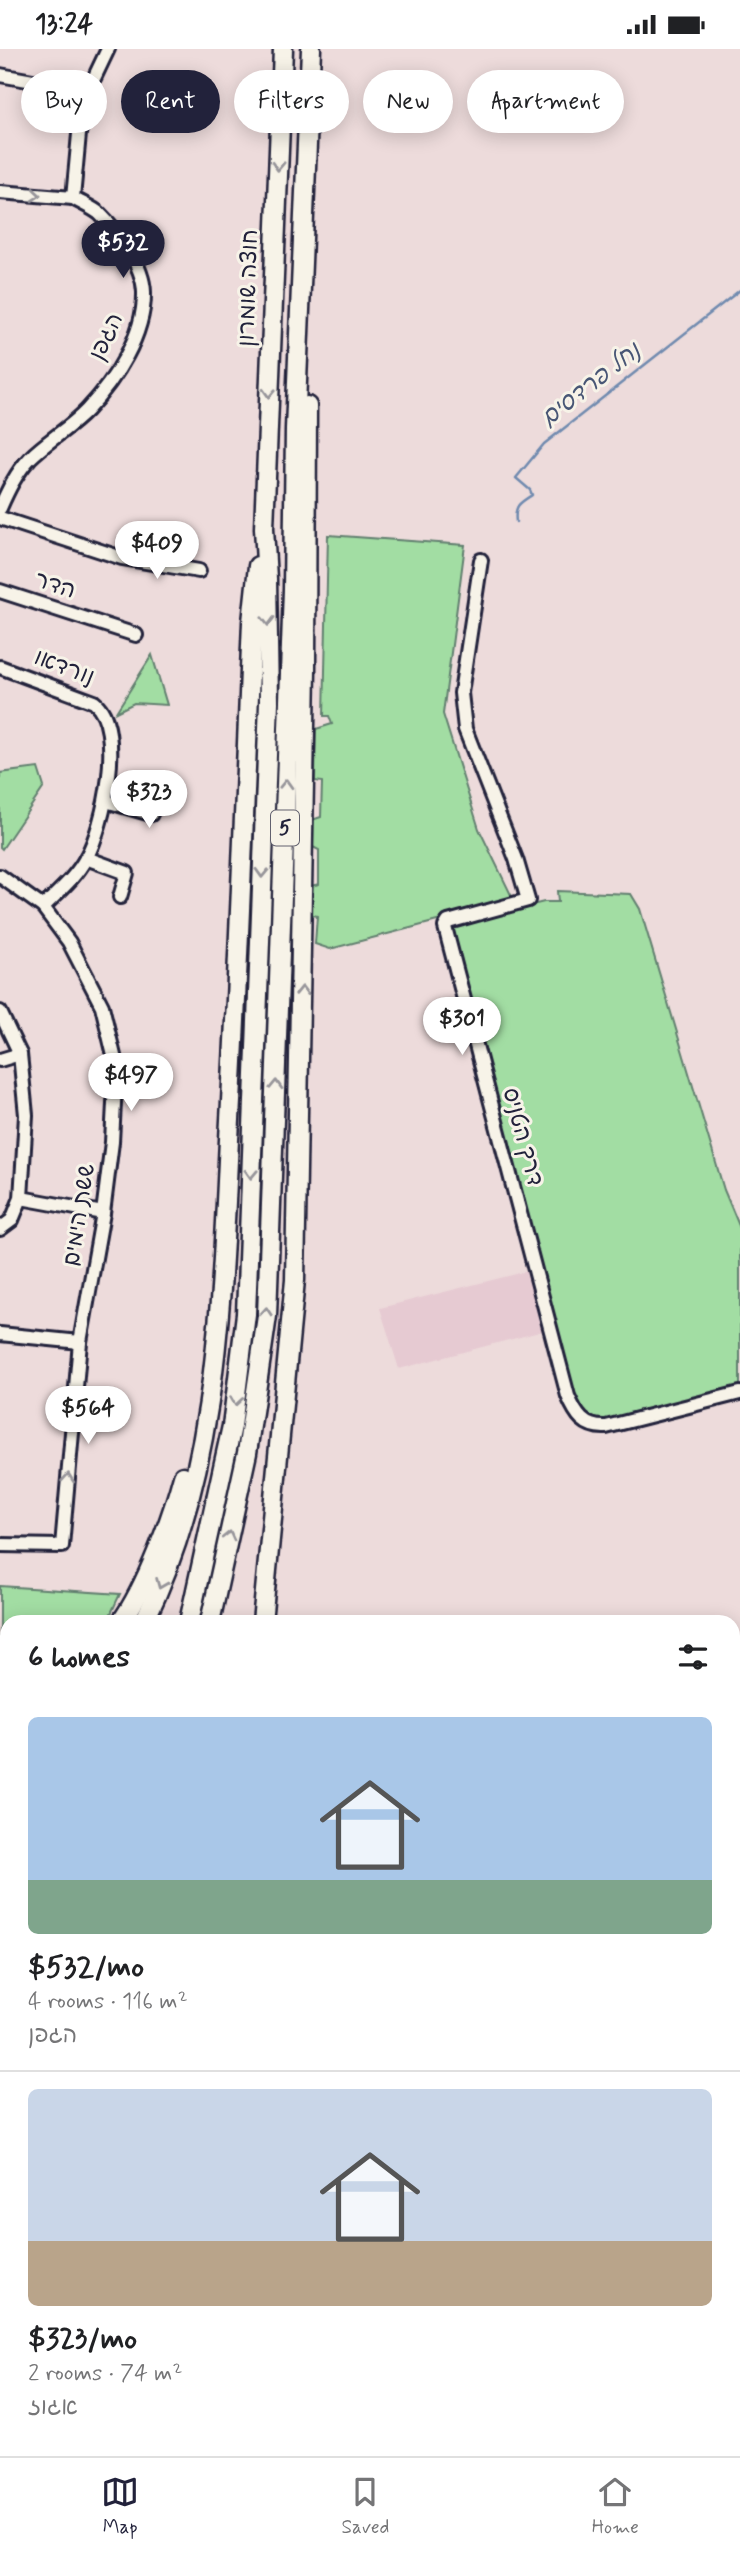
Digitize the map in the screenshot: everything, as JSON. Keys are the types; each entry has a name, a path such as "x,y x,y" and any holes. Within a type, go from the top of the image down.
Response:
{"highway":[{"name":"חוצה שומרון","path":"264,529 283,49"},
{"name":"5","path":"212,1615 247,1453 267,1316 292,603 295,429 311,49"},
{"path":"263,1615 295,1280 302,977 308,444 302,286"},
{"path":"147,1615 171,1557 203,1449 214,1383 221,1294 252,622 264,529"},
{"name":"5","path":"191,1615 232,1426 246,1314 269,702 264,529"},
{"path":"132,1615 181,1485 195,1432 221,1294"},
{"path":"125,1615 144,1580"}],"street":[{"path":"98,70 108,49"},
{"path":"0,75 21,79"},
{"path":"0,192 73,198 79,133"},
{"name":"הגפן","path":"0,508 11,482 30,459 86,411 103,390 128,352 141,321 144,291 136,264 118,235 99,213 73,198"},
{"path":"0,518 121,558 199,571"},
{"name":"דרך הטניס","path":"481,560 461,693 462,715 465,729 516,859 528,900 448,922 445,926 568,1396 580,1419 597,1428 740,1393"},
{"name":"הדר","path":"0,591 136,635"},
{"name":"נורדאו","path":"0,667 94,702 101,707 107,730 110,782 86,859 65,886 43,907"},
{"path":"106,801 151,814 158,788"},
{"path":"86,859 127,873 120,897"},
{"name":"ששת הימים","path":"0,876 43,907 69,942 102,1006 116,1064 116,1095 103,1213 80,1342 62,1546 0,1545"},
{"path":"0,1012 20,1054 26,1115 21,1198 12,1220 0,1229"},
{"path":"0,1060 20,1054"},
{"path":"21,1198 103,1213"},
{"path":"0,1334 80,1342"}],"shaded area":[{"path":"528,1271 543,1331 399,1369 380,1308"}],"green space":[{"path":"328,535 465,545 443,714 479,829 514,901 330,949 315,944 317,916 310,914 311,886 319,884 319,850 313,847 312,820 321,817 322,782 315,781 316,729 332,724 329,716 324,716"},
{"path":"152,655 167,705 134,703 116,712"},
{"path":"38,768 44,787 2,849 0,773"},
{"path":"557,891 631,894 640,909 724,1190 740,1228 740,1387 612,1420 591,1419 576,1405 452,925 544,902 558,902"},
{"path":"0,1586 120,1594 110,1615 0,1615"}],"waterway":[{"name":"נחל פרדסים","path":"516,522 518,505 532,495 516,478 544,444 740,290"}]}
